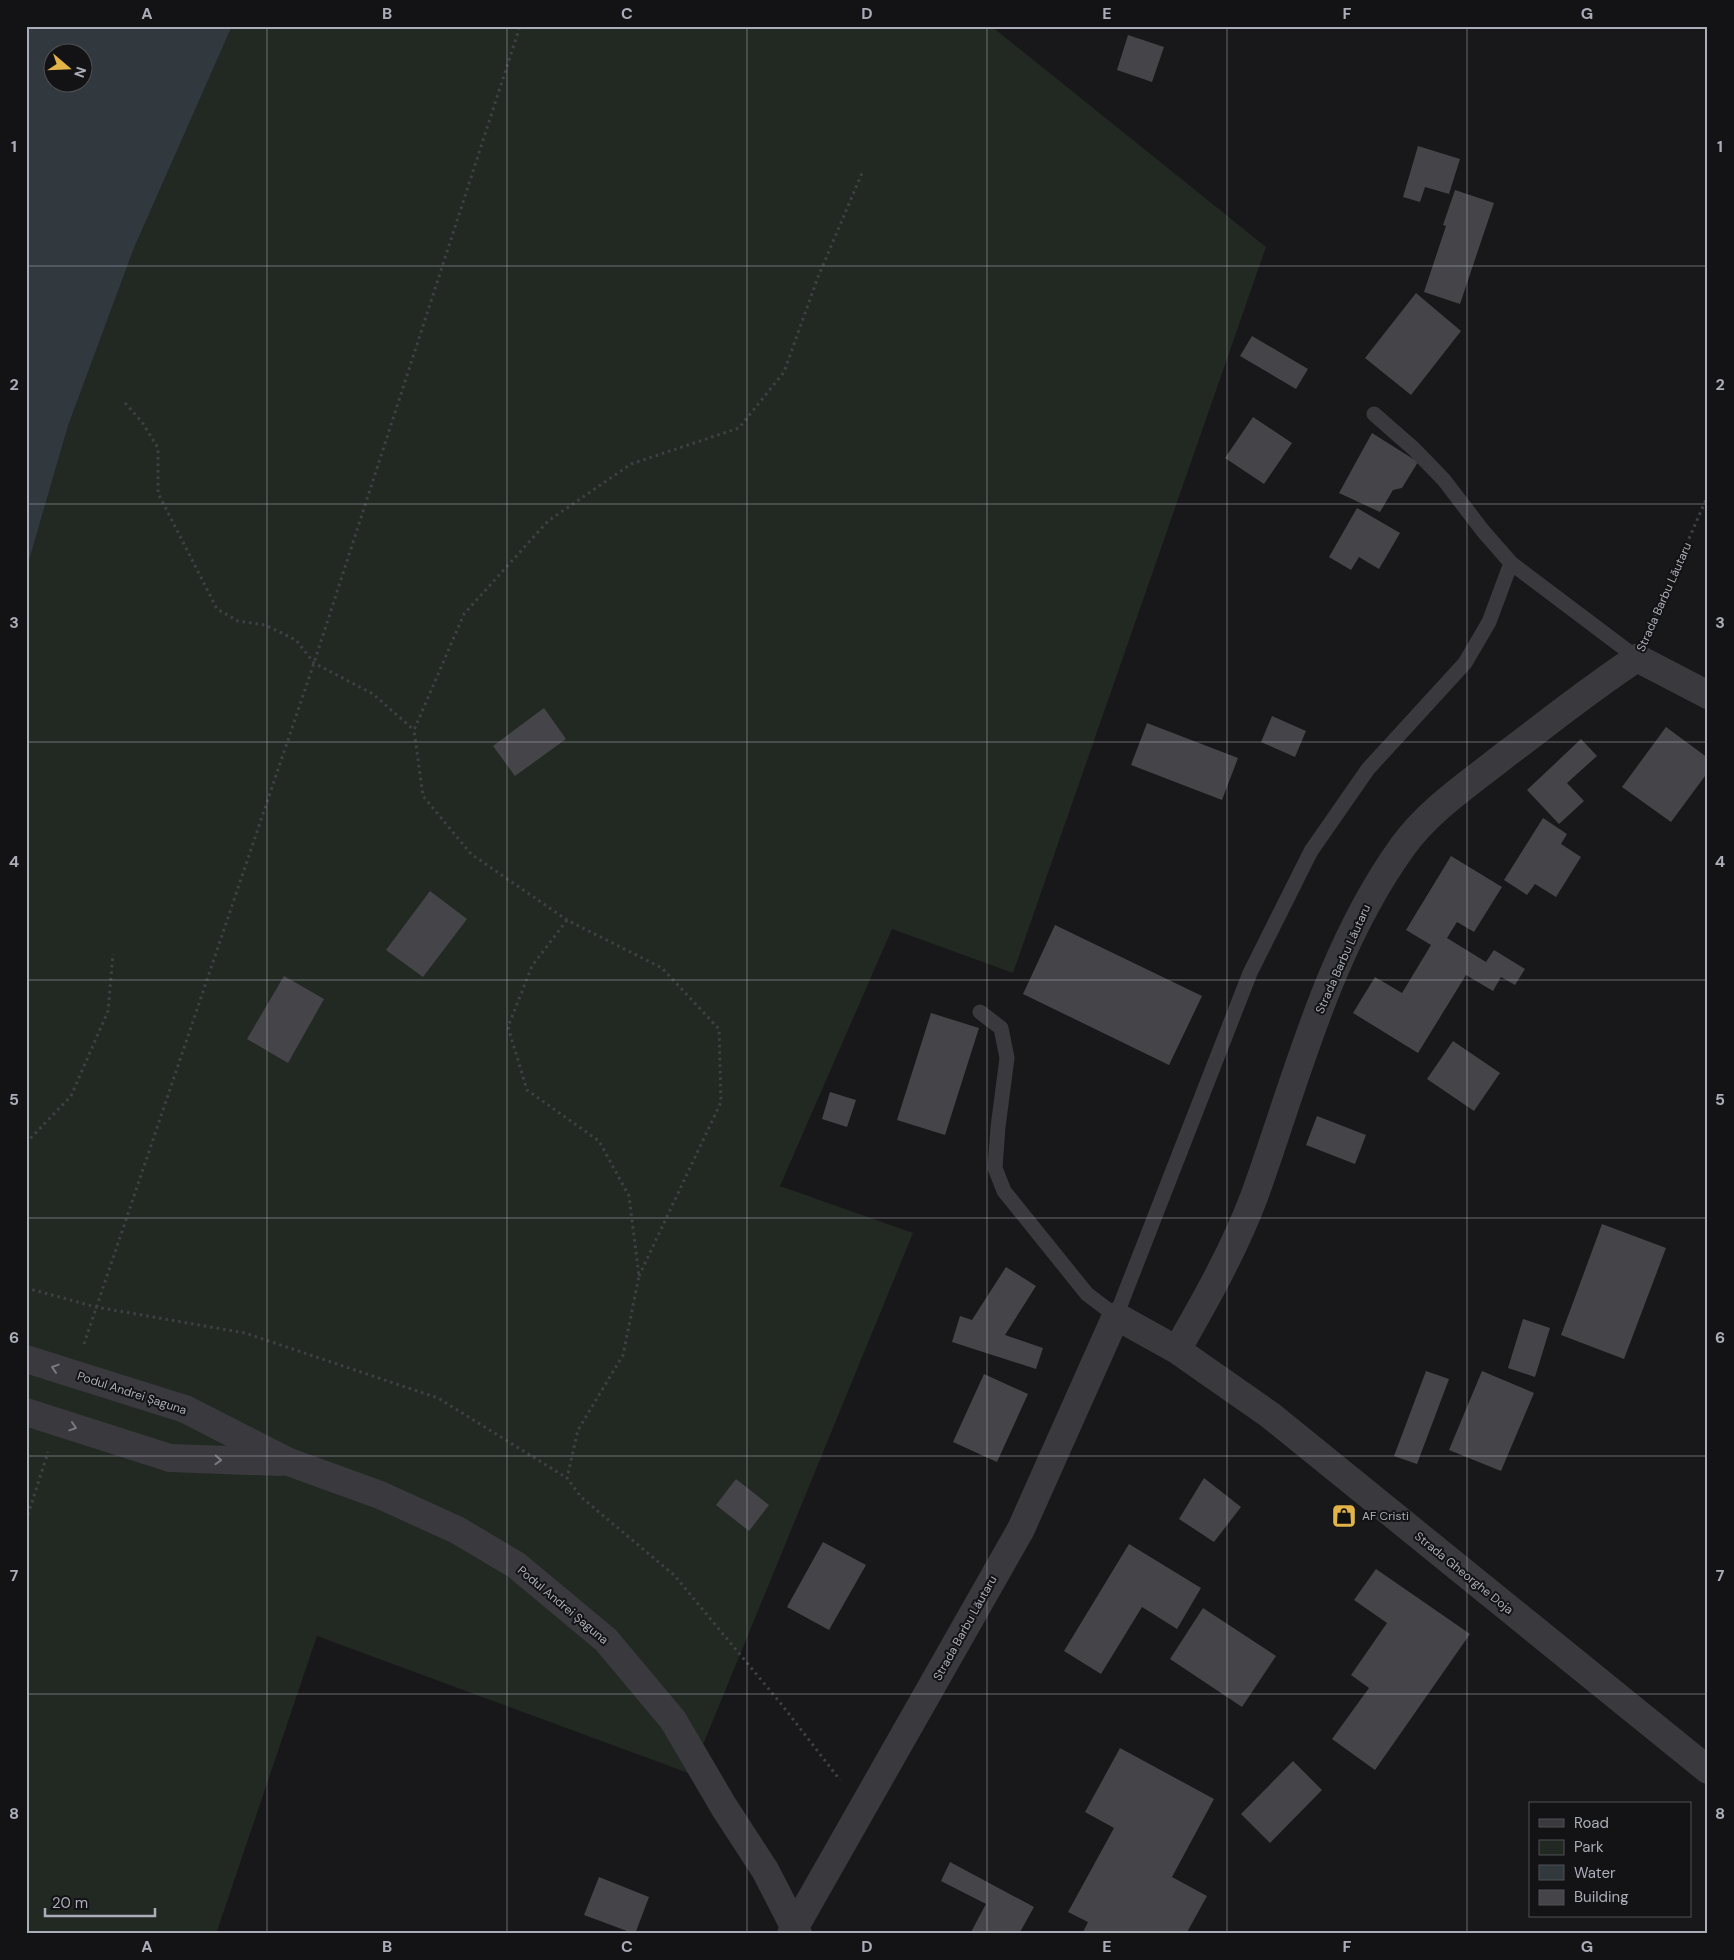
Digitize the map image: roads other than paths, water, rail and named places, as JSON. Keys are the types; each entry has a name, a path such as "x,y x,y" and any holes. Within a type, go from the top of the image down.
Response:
{"street":[{"path":"1637,658 1708,695"},
{"name":"Strada Barbu Lăutaru","path":"1176,1350 1211,1291 1253,1199 1309,1034 1359,917 1404,845 1445,802 1599,683 1637,658"},
{"name":"Strada Barbu Lăutaru","path":"794,1932 1021,1529 1116,1316"},
{"name":"Strada Gheorghe Doja","path":"1116,1316 1176,1350 1270,1415 1708,1770"},
{"name":"Podul Andrei Șaguna","path":"26,1359 185,1409 289,1462 380,1496 457,1530 516,1565 606,1640 673,1720 765,1870 794,1932"},
{"name":"Podul Andrei Șaguna","path":"26,1412 170,1458 289,1462"}],"lane":[{"path":"1374,414 1414,449 1444,480 1483,531 1511,563 1637,658"},
{"path":"980,1012 1001,1028 1007,1058 995,1168 1004,1191 1087,1294 1116,1316 1250,973 1311,851 1368,769 1465,663 1489,622 1511,563"}],"water":[{"path":"26,26 232,26 134,248 68,426 26,571"}],"place":[{"name":"AF Cristi","path":"1344,1516"}]}
